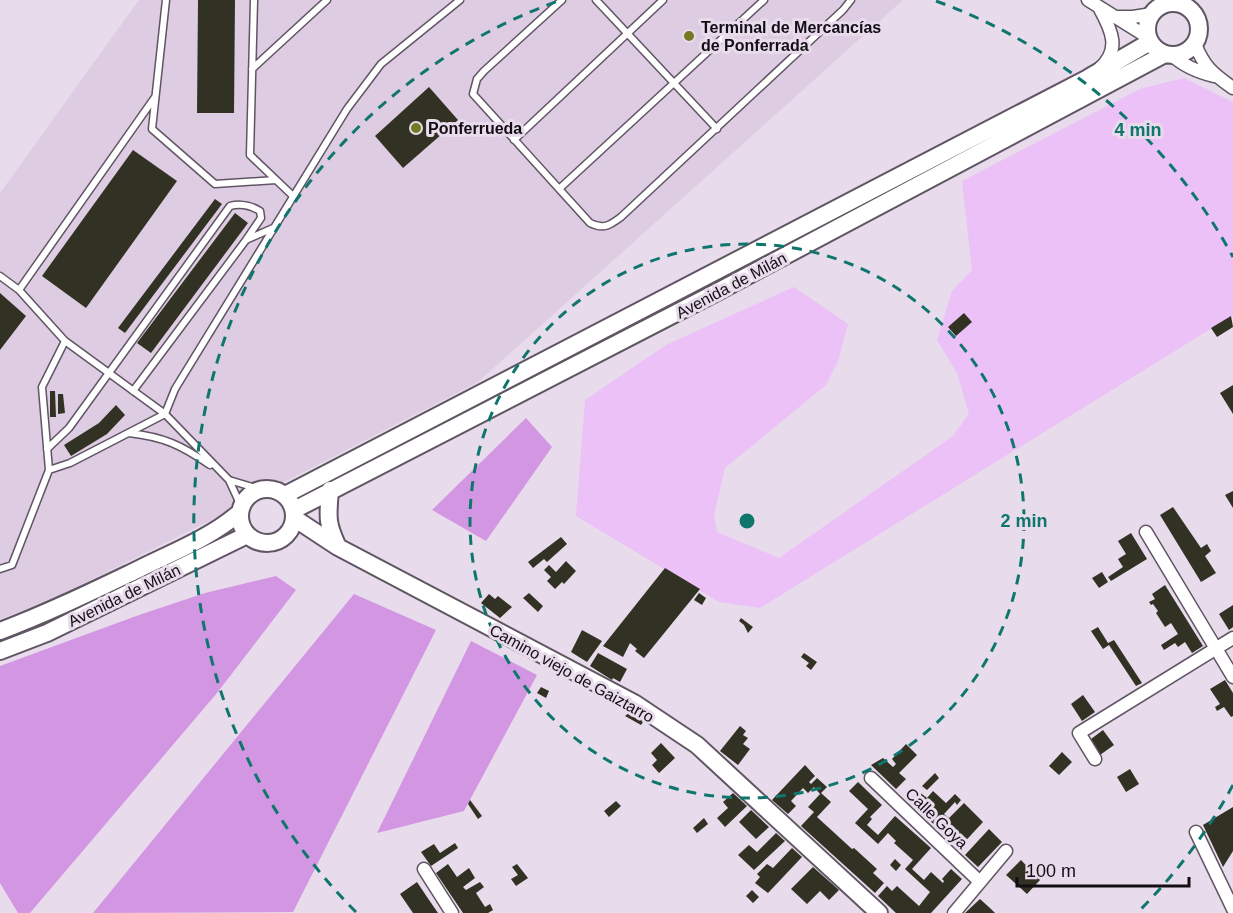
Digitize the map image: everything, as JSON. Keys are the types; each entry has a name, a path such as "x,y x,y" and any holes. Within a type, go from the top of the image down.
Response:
{"street":[{"path":"1088,0 1149,40 1155,48 1199,72 1219,78"},
{"path":"1169,55 1186,52 1195,45 1199,34 1197,0"},
{"path":"1112,17 1133,17 1169,4 1192,11 1198,22"},
{"path":"1149,40 1149,21 1169,4"},
{"path":"1088,78 1106,63 1113,48 1112,29 1100,9"},
{"name":"Avenida de Milán","path":"285,495 1088,78 1149,40"},
{"path":"1195,45 1210,72 1233,88"},
{"name":"Avenida de Milán","path":"292,520 330,490 715,293 1169,55"},
{"path":"259,489 277,490 285,495 292,520 274,542 262,543 247,536 240,523 240,510 247,496 259,489"},
{"path":"330,490 327,514 329,528 338,547"},
{"name":"Avenida de Milán","path":"0,631 38,617 221,529 240,510"},
{"name":"Camino viejo de Gaiztarro","path":"292,520 338,547 634,703 697,745 879,913"},
{"path":"1146,532 1233,677"},
{"name":"Avenida de Milán","path":"0,651 47,633 247,536"},
{"path":"1095,759 1080,734 1233,638"},
{"name":"Calle Goya","path":"871,778 980,882"},
{"path":"1196,832 1233,909"},
{"path":"954,913 1006,851"},
{"path":"424,869 452,913"}],"lane":[{"path":"166,0 152,129 215,184 276,180"},
{"path":"254,0 250,155 292,196"},
{"path":"252,69 327,0"},
{"path":"49,470 70,463 165,414 175,389 347,109 381,64 460,0"},
{"path":"562,0 477,79 473,94 590,223 598,227 607,227 621,217 717,129 851,0"},
{"path":"596,0 717,129"},
{"path":"514,140 663,0"},
{"path":"559,189 764,0"},
{"path":"19,290 155,97"},
{"path":"47,449 69,428 230,206 237,204 251,206 260,211 261,218 246,240 132,391"},
{"path":"246,240 273,228"},
{"path":"0,276 19,290 64,341 165,414 229,480 240,510"},
{"path":"0,570 12,565 49,470 42,387 64,341"},
{"path":"129,433 170,440 223,474"},
{"path":"229,480 259,489"}],"shaded area":[{"path":"139,0 903,0 478,382 49,601 0,619 0,193"},
{"path":"1184,78 1233,102 1233,315 760,608 719,602 576,516 585,400 666,345 794,287 848,324 838,361 826,385 725,468 714,515 717,532 779,558 953,436 969,414 957,373 937,340 952,291 972,270 962,181 1140,89"},
{"path":"526,418 552,447 486,541 432,510"},
{"path":"276,576 296,590 217,693 30,913 18,913 0,883 0,666 205,593"},
{"path":"354,594 436,630 293,912 93,913"},
{"path":"471,641 537,675 464,811 377,833"}],"building":[{"path":"198,0 235,0 234,113 197,113"},
{"name":"Ponferrueda","path":"429,87 458,120 403,168 375,136"},
{"path":"133,150 177,181 86,308 42,276"},
{"path":"215,199 222,204 125,333 118,328"},
{"path":"235,213 248,223 151,353 137,343"},
{"path":"0,293 26,316 0,350"},
{"path":"964,313 972,322 956,336 948,327"},
{"path":"1231,316 1233,327 1217,337 1211,328"},
{"path":"1233,385 1233,414 1220,393"},
{"path":"50,391 55,391 56,417 50,417"},
{"path":"58,394 63,394 65,413 58,414"},
{"path":"116,405 125,415 107,434 71,456 64,445 99,423"},
{"path":"1233,491 1233,508 1225,495"},
{"path":"1173,507 1201,548 1207,544 1211,551 1205,556 1216,573 1201,582 1160,515"},
{"path":"1131,533 1147,559 1111,581 1108,577 1123,567 1118,559 1126,554 1118,541"},
{"path":"561,537 567,544 547,562 544,559 533,568 528,562"},
{"path":"566,561 576,571 564,584 562,582 555,589 547,581 551,577 544,570 549,565 556,572"},
{"path":"665,568 700,589 644,658 635,651 637,649 630,643 623,657 603,646"},
{"path":"1102,572 1108,582 1099,588 1092,578"},
{"path":"1165,585 1203,646 1192,653 1185,642 1178,647 1175,643 1164,650 1161,645 1178,634 1171,623 1165,627 1156,613 1158,611 1149,602 1155,599 1152,594"},
{"path":"529,593 543,606 538,612 523,598"},
{"path":"699,593 706,598 702,605 694,600"},
{"path":"489,594 495,599 498,596 512,607 500,618 481,603"},
{"path":"1233,605 1233,627 1229,630 1219,614"},
{"path":"741,618 753,627 748,633 739,621"},
{"path":"1098,627 1108,643 1114,640 1142,683 1136,686 1109,645 1103,649 1091,631"},
{"path":"582,630 602,641 587,662 571,652"},
{"path":"598,653 627,669 620,682 613,678 612,680 590,666"},
{"path":"804,653 817,662 811,670 806,666 809,663 801,657"},
{"path":"1225,680 1233,693 1233,716 1231,717 1224,707 1217,711 1215,707 1220,704 1210,689"},
{"path":"541,687 549,691 546,698 537,693"},
{"path":"1083,695 1095,712 1082,721 1071,704"},
{"path":"631,711 645,719 641,725 625,716"},
{"path":"740,726 746,731 743,735 748,738 743,744 750,749 738,765 720,751"},
{"path":"1103,730 1114,745 1100,755 1091,739"},
{"path":"661,743 675,758 659,773 652,765 657,760 651,753"},
{"path":"906,744 917,755 899,773 906,779 896,789 871,765 883,758 893,767 896,764 892,759"},
{"path":"1062,752 1072,762 1059,775 1049,766"},
{"path":"805,765 815,776 809,782 811,784 817,778 827,787 820,794 814,787 808,793 803,788 791,801 796,806 788,814 772,800"},
{"path":"1130,769 1139,784 1126,792 1117,777"},
{"path":"935,773 939,778 927,790 922,786"},
{"path":"858,782 882,805 870,817 872,819 867,825 878,835 895,816 931,848 912,869 924,880 931,872 943,883 942,879 951,869 962,879 931,913 896,913 878,896 887,886 892,891 897,886 919,906 930,892 905,869 913,860 894,843 896,841 888,833 878,844 855,823 868,809 849,791"},
{"path":"918,791 927,798 933,791 946,803 955,794 961,800 957,805 955,802 944,814 949,818 964,803 983,822 959,848 909,801"},
{"path":"733,793 747,806 725,827 717,818 728,808 723,802"},
{"path":"821,793 831,802 817,817 877,869 873,873 884,883 875,893 801,826 814,812 808,807"},
{"path":"470,800 482,816 478,819 468,804"},
{"path":"616,801 621,806 609,817 604,811"},
{"path":"1233,807 1233,851 1223,867 1203,825"},
{"path":"751,810 769,827 756,839 739,822"},
{"path":"704,818 708,824 697,833 693,828"},
{"path":"989,829 1002,842 978,867 965,855"},
{"path":"776,833 785,841 754,870 738,855 749,845 757,852"},
{"path":"455,843 458,848 431,866 421,852 434,844 440,853"},
{"path":"792,848 802,857 768,893 755,883 760,877 757,874 767,864 773,868"},
{"path":"895,859 901,865 896,871 890,865"},
{"path":"1021,860 1040,880 1027,894 1006,875"},
{"path":"448,864 457,877 469,868 475,878 463,887 466,890 480,882 484,887 476,893 485,907 490,904 493,910 488,913 463,913 436,873"},
{"path":"517,864 528,878 516,886 511,879 518,875 512,867"},
{"path":"813,867 839,890 829,900 820,891 807,904 791,889"},
{"path":"417,882 438,913 413,913 400,894"},
{"path":"752,890 759,897 753,903 746,896"},
{"path":"980,899 995,913 965,913"}],"place":[{"name":"Terminal de Mercancías de Ponferrada","path":"689,36"},
{"name":"Ponferrueda","path":"416,128"}]}
